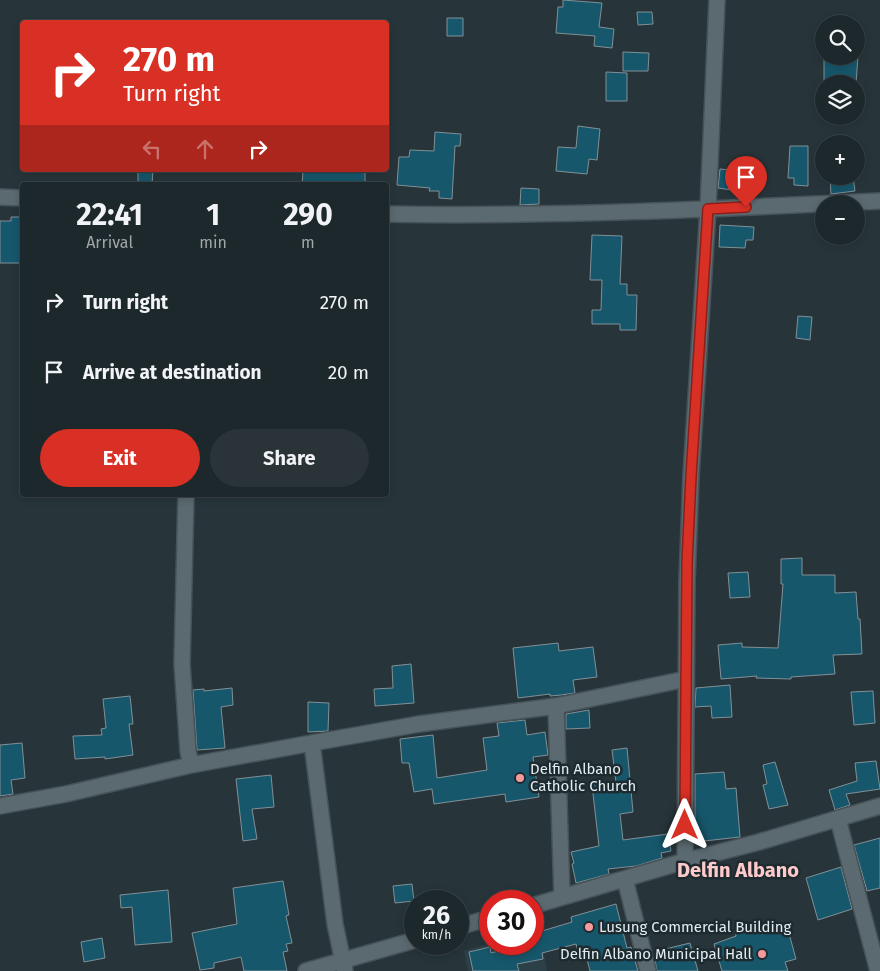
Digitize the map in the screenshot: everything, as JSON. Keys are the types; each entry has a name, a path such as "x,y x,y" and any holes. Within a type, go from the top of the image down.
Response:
{"street":[{"path":"685,861 687,581 691,476 708,209 717,0"},
{"path":"0,197 20,198"},
{"path":"389,214 708,209 880,201"},
{"path":"186,497 182,664 188,751 191,765"},
{"path":"0,806 66,794 191,765 419,724 556,706 686,679"},
{"path":"556,706 562,897"},
{"path":"312,743 335,924 343,966"},
{"path":"544,902 880,806"},
{"path":"838,819 878,971"},
{"path":"625,879 648,971"},
{"path":"306,971 343,966 404,944"}],"shaded area":[{"path":"479,946 479,955 544,954 547,971 468,971 465,955 469,955 469,949"}],"building":[{"path":"563,0 602,3 599,27 614,29 612,48 594,46 595,36 556,33 558,7 563,7"},
{"path":"637,12 652,12 653,24 638,25"},
{"path":"447,18 463,18 463,36 447,36"},
{"path":"623,52 649,53 648,71 623,71"},
{"path":"824,65 857,65 857,75 824,75"},
{"path":"606,72 627,73 627,101 606,101"},
{"path":"578,126 600,129 597,160 589,159 587,174 556,171 558,147 576,148"},
{"path":"435,132 461,134 460,146 455,146 452,199 439,198 439,191 429,191 430,188 397,185 399,157 409,157 410,150 434,151"},
{"path":"790,146 808,146 808,186 794,185 794,178 788,178"},
{"path":"720,169 741,171 739,191 718,188"},
{"path":"138,172 153,172 152,182 138,182"},
{"path":"303,172 365,172 365,182 302,182"},
{"path":"830,185 854,185 855,191 831,194"},
{"path":"521,188 539,189 539,204 520,205"},
{"path":"11,217 20,217 20,263 0,263 0,221 11,221"},
{"path":"720,225 754,227 753,240 746,240 745,248 719,247"},
{"path":"592,235 622,236 620,284 627,284 627,295 637,295 636,330 620,330 620,324 592,324 592,310 601,310 602,280 590,280"},
{"path":"798,316 812,317 810,340 796,338"},
{"path":"802,558 802,575 835,575 835,593 856,592 862,654 833,655 835,674 791,677 791,679 756,678 757,676 721,679 718,645 742,643 742,647 778,648 783,584 781,584 781,559"},
{"path":"748,572 750,597 730,598 728,573"},
{"path":"558,643 559,651 593,647 597,677 573,680 575,693 518,698 513,648"},
{"path":"411,664 414,703 375,706 374,689 393,688 392,666"},
{"path":"730,685 732,717 712,718 711,706 695,707 696,688"},
{"path":"232,688 233,705 221,707 225,748 197,750 193,690 204,689 204,691"},
{"path":"873,691 875,723 854,725 851,692"},
{"path":"130,696 133,724 129,724 133,755 105,759 105,757 75,759 73,736 102,735 101,729 106,728 103,699"},
{"path":"308,702 329,703 328,731 308,732"},
{"path":"589,710 590,728 566,729 566,714"},
{"path":"525,720 527,735 545,732 548,755 533,757 539,797 506,802 505,794 434,804 432,789 414,792 409,763 402,763 400,739 433,735 437,778 487,770 483,738 499,736 497,723"},
{"path":"22,743 25,778 11,780 13,794 0,796 0,745"},
{"path":"627,748 633,812 620,814 623,840 668,834 671,851 661,853 662,858 636,866 608,869 609,874 576,883 571,852 599,846 592,785 616,782 612,750"},
{"path":"876,761 880,789 846,794 850,805 835,810 829,790 857,781 855,763"},
{"path":"775,762 788,805 769,809 763,785 767,784 763,765"},
{"path":"724,772 726,789 736,788 740,837 695,842 695,774"},
{"path":"271,775 274,807 252,809 257,839 243,841 236,779"},
{"path":"880,838 880,888 867,891 854,845"},
{"path":"841,867 852,909 818,920 806,878"},
{"path":"283,881 289,915 286,916 292,943 286,944 288,951 283,952 287,971 244,971 241,957 214,963 214,968 200,970 192,933 237,924 233,888"},
{"path":"412,884 413,890 404,890 404,902 395,903 393,886"},
{"path":"168,890 172,942 135,945 132,907 121,908 120,895"},
{"path":"616,904 627,948 631,947 638,971 590,971 585,951 578,953 576,944 544,952 544,930 572,922 571,917"},
{"path":"758,924 761,934 787,926 796,959 785,962 788,971 722,971 714,944 736,936 735,931"},
{"path":"102,938 105,958 84,962 81,942"},
{"path":"690,943 698,971 657,971 655,960 658,959 657,951"},
{"path":"479,950 479,955 542,955 543,959 517,964 519,971 473,971 469,952"}],"place":[{"name":"Delfin Albano Catholic Church","path":"520,778"},
{"name":"Lusung Commercial Building","path":"589,927"},
{"name":"Delfin Albano Municipal Hall","path":"762,954"}],"district":[{"name":"Delfin Albano","path":"738,870"}],"route":[{"path":"685,825 687,563 708,209 746,207"}]}
